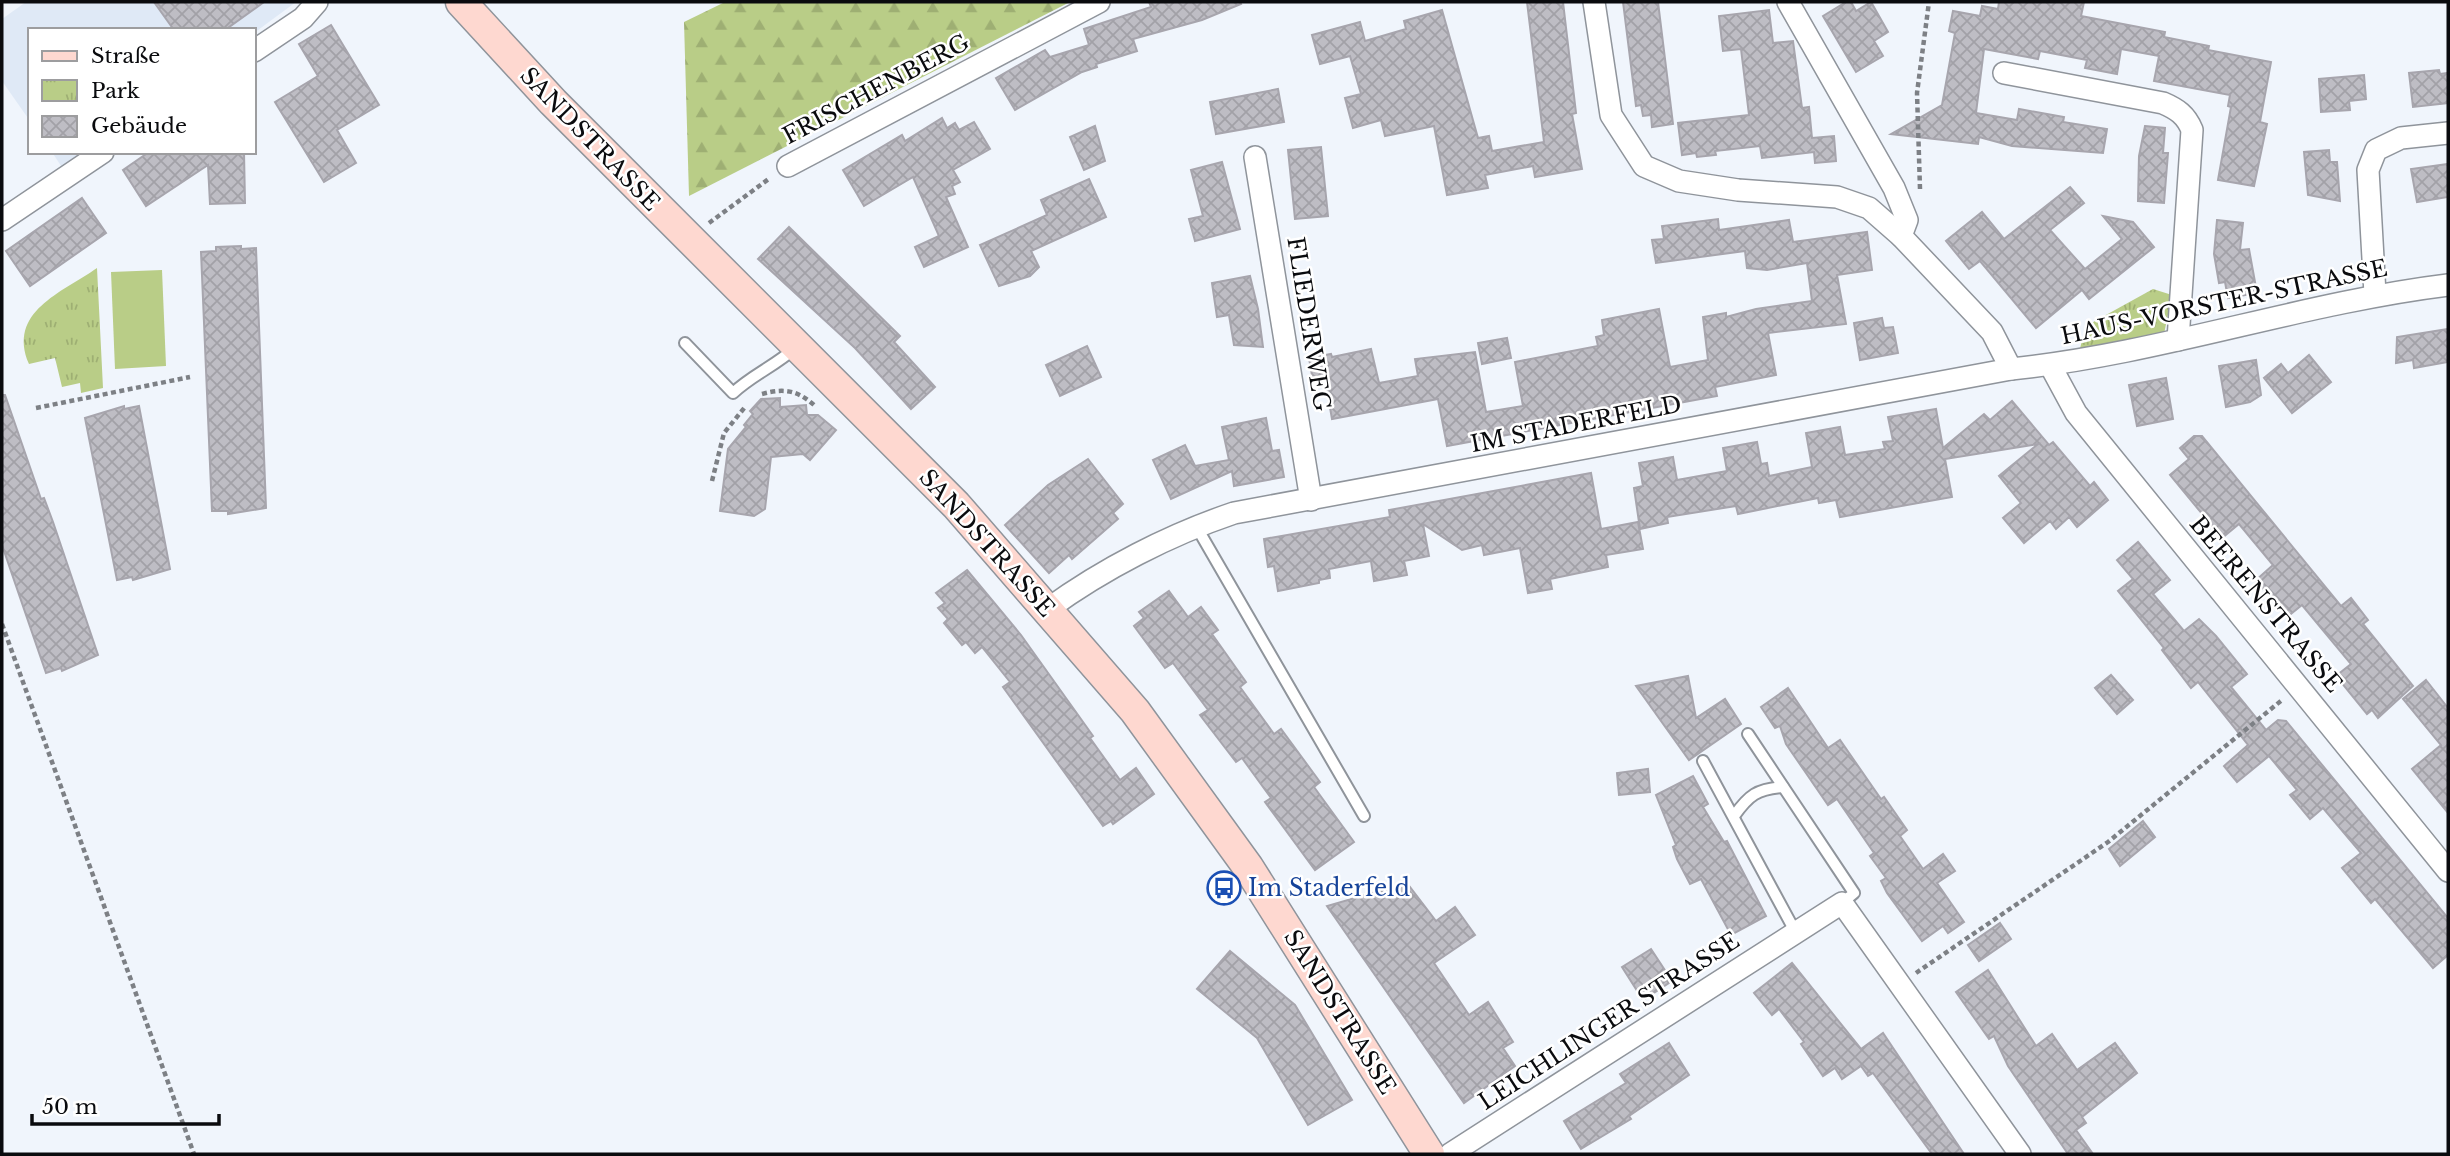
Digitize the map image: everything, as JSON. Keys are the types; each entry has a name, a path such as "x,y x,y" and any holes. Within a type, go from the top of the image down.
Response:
{"street":[{"path":"256,50 303,18 317,2"},
{"name":"SANDSTRASSE","path":"461,2 545,93 687,238 956,505 1135,712 1248,867 1429,1154"},
{"name":"FRISCHENBERG","path":"788,166 1099,2"},
{"path":"1594,2 1611,115 1644,166 1679,181 1738,190 1837,197 1869,208 1901,236 1992,332 2011,369"},
{"path":"1788,2 1894,188 1907,220 1901,236"},
{"path":"2004,73 2163,103 2178,110 2188,121 2192,130 2178,340"},
{"path":"2375,294 2368,170 2375,150 2401,138 2448,133"},
{"path":"2,220 100,154"},
{"name":"FLIEDERWEG","path":"1255,157 1311,500"},
{"name":"HAUS-VORSTER-STRASSE","path":"2011,369 2050,365 2178,340 2375,294 2448,285"},
{"name":"BEERENSTRASSE","path":"2050,365 2076,413 2300,685 2448,871"},
{"name":"IM STADERFELD","path":"1048,609 1080,586 1196,526 1234,513 2011,369"},
{"path":"1842,903 2020,1154"},
{"name":"LEICHLINGER STRASSE","path":"1450,1154 1842,903"}],"lane":[{"path":"685,343 733,393 747,379 776,365 797,346"},
{"path":"1196,526 1364,816"},
{"path":"1748,734 1854,893 1842,903"},
{"path":"1703,761 1796,933"},
{"path":"1734,816 1754,793 1783,787"}],"path":[{"path":"1920,194 1917,93 1928,2"},
{"name":"FRISCHENBERG","path":"687,238 788,166"},
{"path":"36,408 190,377"},
{"path":"755,396 777,390 798,392 816,406"},
{"path":"712,481 724,433 747,405"},
{"path":"2,624 194,1154"},
{"path":"1901,983 2108,842 2300,685"}],"shaded area":[{"path":"26,2 296,2 256,32 256,28 28,28 28,118 2,81 2,19"},
{"path":"53,154 84,154 63,169"}],"green space":[{"path":"725,2 1070,2 689,196 684,22"},
{"path":"97,268 103,388 81,393 80,383 62,387 55,358 29,364 24,346 25,331 31,317 41,306"},
{"path":"162,270 166,366 115,369 111,272"},
{"path":"2153,289 2172,295 2164,334 2079,352 2086,326"}],"building":[{"path":"154,2 264,2 228,28 173,28"},
{"path":"1149,2 1241,4 1202,20 1133,39 1137,51 1096,64 1097,67 1082,72 1015,110 996,78 1045,50 1050,57 1089,45 1084,29 1151,7"},
{"path":"1527,2 1563,2 1576,113 1572,114 1582,169 1535,177 1533,166 1485,175 1488,188 1447,195 1434,126 1385,136 1381,120 1353,128 1345,98 1361,94 1350,56 1320,64 1312,35 1360,22 1365,41 1406,29 1404,21 1442,10 1478,138 1489,136 1492,151 1544,142"},
{"path":"1623,2 1658,2 1673,124 1652,127 1651,115 1643,116 1641,105 1636,106"},
{"path":"1846,2 1851,2 1856,11 1871,2 1888,32 1874,41 1883,56 1856,72 1823,16"},
{"path":"1999,2 2084,2 2081,16 2165,32 2164,37 2209,46 2208,50 2271,62 2260,122 2267,124 2254,186 2218,180 2231,107 2228,106 2230,95 2154,81 2159,56 2121,49 2117,74 2085,68 2087,60 2040,51 2038,59 1984,49 1976,113 2017,120 2019,109 2064,117 2063,122 2107,129 2103,153 2012,146 1979,137 1978,144 1891,134 1942,105 1955,33 1949,31 1953,11 1980,16 1982,6 1998,9"},
{"path":"1769,10 1773,43 1793,41 1802,108 1809,107 1812,138 1834,136 1836,161 1815,163 1814,152 1762,158 1760,146 1715,151 1716,155 1682,155 1678,123 1749,115 1741,49 1723,51 1719,16"},
{"path":"331,25 379,105 337,130 356,163 324,182 275,102 318,76 299,44"},
{"path":"2439,70 2440,74 2448,73 2448,103 2413,107 2409,73"},
{"path":"2364,75 2366,99 2349,101 2350,110 2321,112 2319,79"},
{"path":"1278,89 1284,122 1216,134 1210,102"},
{"path":"942,118 947,128 955,123 959,130 974,122 990,149 953,170 960,182 952,186 955,194 946,197 968,247 924,267 915,247 939,236 913,177 864,206 843,170 902,135 905,141"},
{"path":"1095,126 1105,161 1084,170 1070,137"},
{"path":"2145,126 2165,128 2163,153 2168,153 2164,203 2138,201 2139,156"},
{"path":"1321,147 1328,216 1295,219 1288,150"},
{"path":"2329,150 2330,162 2337,162 2340,201 2308,195 2304,152"},
{"path":"146,154 244,154 245,203 210,204 208,165 146,206 123,170"},
{"path":"1222,162 1240,229 1195,241 1189,219 1203,216 1191,170"},
{"path":"2448,164 2448,197 2417,202 2411,169"},
{"path":"1089,179 1106,217 1031,251 1039,267 1030,276 999,286 980,245 1047,215 1041,200"},
{"path":"2070,187 2084,203 2050,230 2085,269 2122,239 2103,216 2133,222 2154,247 2089,299 2082,290 2036,328 1980,261 1969,269 1946,241 1982,212 2004,239"},
{"path":"82,198 106,233 30,286 6,251"},
{"path":"1718,219 1719,230 1789,220 1793,242 1867,232 1872,270 1837,275 1846,324 1768,333 1776,375 1715,387 1717,396 1447,446 1438,399 1332,419 1325,379 1313,381 1309,358 1331,354 1332,357 1371,349 1379,383 1418,376 1415,359 1475,352 1486,412 1523,406 1515,362 1598,346 1596,337 1604,335 1602,320 1659,309 1670,367 1708,360 1703,317 1726,313 1726,317 1756,309 1812,301 1807,263 1767,270 1747,268 1745,251 1656,263 1652,240 1664,239 1662,226"},
{"path":"2217,220 2243,223 2240,250 2249,249 2257,293 2228,298 2225,282 2219,283 2214,254"},
{"path":"789,227 900,336 894,342 935,387 911,409 855,348 758,259"},
{"path":"241,246 241,249 256,248 266,508 228,514 228,511 212,511 201,252 216,251 216,247"},
{"path":"1250,276 1263,347 1234,345 1229,315 1217,317 1212,283"},
{"path":"1882,318 1884,328 1893,327 1898,353 1860,360 1854,323"},
{"path":"2448,329 2448,362 2414,368 2413,360 2396,363 2397,337"},
{"path":"1507,338 1511,358 1482,364 1478,343"},
{"path":"1087,346 1101,377 1060,396 1046,365"},
{"path":"2309,355 2331,382 2292,413 2264,378 2281,364 2288,373"},
{"path":"2256,360 2261,395 2250,402 2226,407 2219,366"},
{"path":"2166,378 2173,419 2137,426 2129,385"},
{"path":"2,395 5,395 41,499 44,498 53,522 98,655 62,671 61,668 46,673 2,545"},
{"path":"780,398 780,407 806,405 807,415 818,415 836,430 810,460 803,454 771,457 765,509 754,516 720,511 728,449 746,427 744,425 753,414 750,411 761,399"},
{"path":"2012,401 2049,445 2053,442 2090,486 2094,482 2108,500 2077,527 2069,517 2056,529 2050,521 2024,543 2003,518 2021,503 1999,476 2038,444 1945,459 1952,497 1840,517 1836,500 1819,503 1818,498 1738,514 1736,506 1667,517 1668,523 1640,529 1634,488 1643,486 1639,463 1673,457 1677,480 1727,471 1723,448 1757,442 1761,464 1767,463 1769,476 1812,467 1806,433 1840,427 1845,455 1885,449 1883,442 1893,441 1888,417 1936,409 1943,448 1984,414 1990,420"},
{"path":"124,406 124,409 139,406 170,569 133,580 132,577 117,580 85,418"},
{"path":"1266,418 1272,451 1279,450 1284,477 1234,486 1232,471 1171,499 1153,460 1185,445 1195,466 1229,460 1222,427"},
{"path":"2194,436 2202,436 2341,606 2351,598 2368,620 2363,624 2413,686 2378,718 2372,710 2367,714 2336,676 2351,664 2302,605 2287,617 2256,580 2273,565 2239,524 2222,538 2170,475 2189,459 2180,448"},
{"path":"1088,459 1123,504 1113,513 1118,519 1072,559 1069,555 1049,573 1005,525 1048,485"},
{"path":"1591,473 1601,529 1638,522 1643,549 1606,555 1608,567 1550,579 1552,589 1528,593 1520,548 1484,555 1482,545 1462,550 1423,524 1429,556 1404,561 1407,575 1374,581 1371,561 1329,569 1330,578 1319,580 1319,583 1278,591 1274,566 1268,567 1264,539 1390,517 1389,510"},
{"path":"2138,542 2170,580 2153,594 2184,631 2199,619 2216,636 2247,674 2231,687 2266,730 2278,720 2286,721 2448,918 2448,955 2433,968 2375,899 2371,903 2342,868 2361,853 2323,808 2310,819 2290,795 2297,790 2269,756 2237,782 2224,766 2248,745 2198,682 2191,688 2162,650 2164,648 2118,591 2133,579 2117,560"},
{"path":"967,570 1021,635 1093,736 1090,738 1120,780 1136,768 1154,794 1113,824 1111,821 1103,826 1003,687 1010,682 982,647 975,653 966,642 962,645 944,623 948,619 938,608 945,603 936,593"},
{"path":"1169,591 1188,617 1201,607 1218,630 1212,634 1246,682 1240,687 1274,734 1281,729 1320,782 1314,787 1354,842 1315,870 1265,802 1271,798 1242,758 1236,762 1200,715 1208,710 1173,663 1165,668 1134,626 1144,618 1139,612"},
{"path":"2111,675 2133,700 2117,714 2095,688"},
{"path":"1688,676 1696,718 1725,699 1741,724 1689,760 1636,686"},
{"path":"2426,680 2448,708 2448,813 2412,769 2441,745 2403,699"},
{"path":"1788,688 1828,748 1840,740 1881,799 1884,797 1907,830 1900,836 1923,869 1943,854 1955,871 1937,883 1964,922 1948,933 1943,926 1922,941 1887,893 1881,881 1886,878 1870,856 1874,853 1837,799 1828,805 1786,744 1780,726 1775,728 1761,707"},
{"path":"1648,769 1650,792 1619,795 1617,773"},
{"path":"1693,776 1708,804 1703,807 1724,842 1727,841 1766,916 1731,935 1701,879 1690,884 1677,859 1673,847 1676,845 1656,795"},
{"path":"2143,821 2155,837 2120,866 2109,849"},
{"path":"1407,883 1436,921 1455,907 1475,935 1434,963 1469,1015 1488,1002 1513,1042 1503,1048 1515,1066 1464,1103 1327,906"},
{"path":"2000,923 2011,939 1979,961 1968,945"},
{"path":"1651,949 1672,981 1643,1000 1622,967"},
{"path":"1230,951 1295,1005 1352,1100 1308,1125 1257,1038 1197,989"},
{"path":"1792,963 1861,1049 1883,1033 1964,1154 1932,1154 1873,1073 1868,1076 1861,1066 1842,1079 1835,1068 1823,1076 1801,1044 1804,1042 1779,1009 1772,1015 1754,993"},
{"path":"1988,970 2036,1046 2052,1034 2077,1070 2115,1043 2137,1073 2082,1117 2086,1123 2076,1130 2093,1154 2068,1154 2008,1066 1994,1036 1989,1039 1956,992"},
{"path":"1669,1043 1689,1075 1629,1116 1631,1119 1581,1149 1564,1121 1626,1083 1620,1074"}],"place":[{"name":"Im Staderfeld","path":"1224,888"}]}
